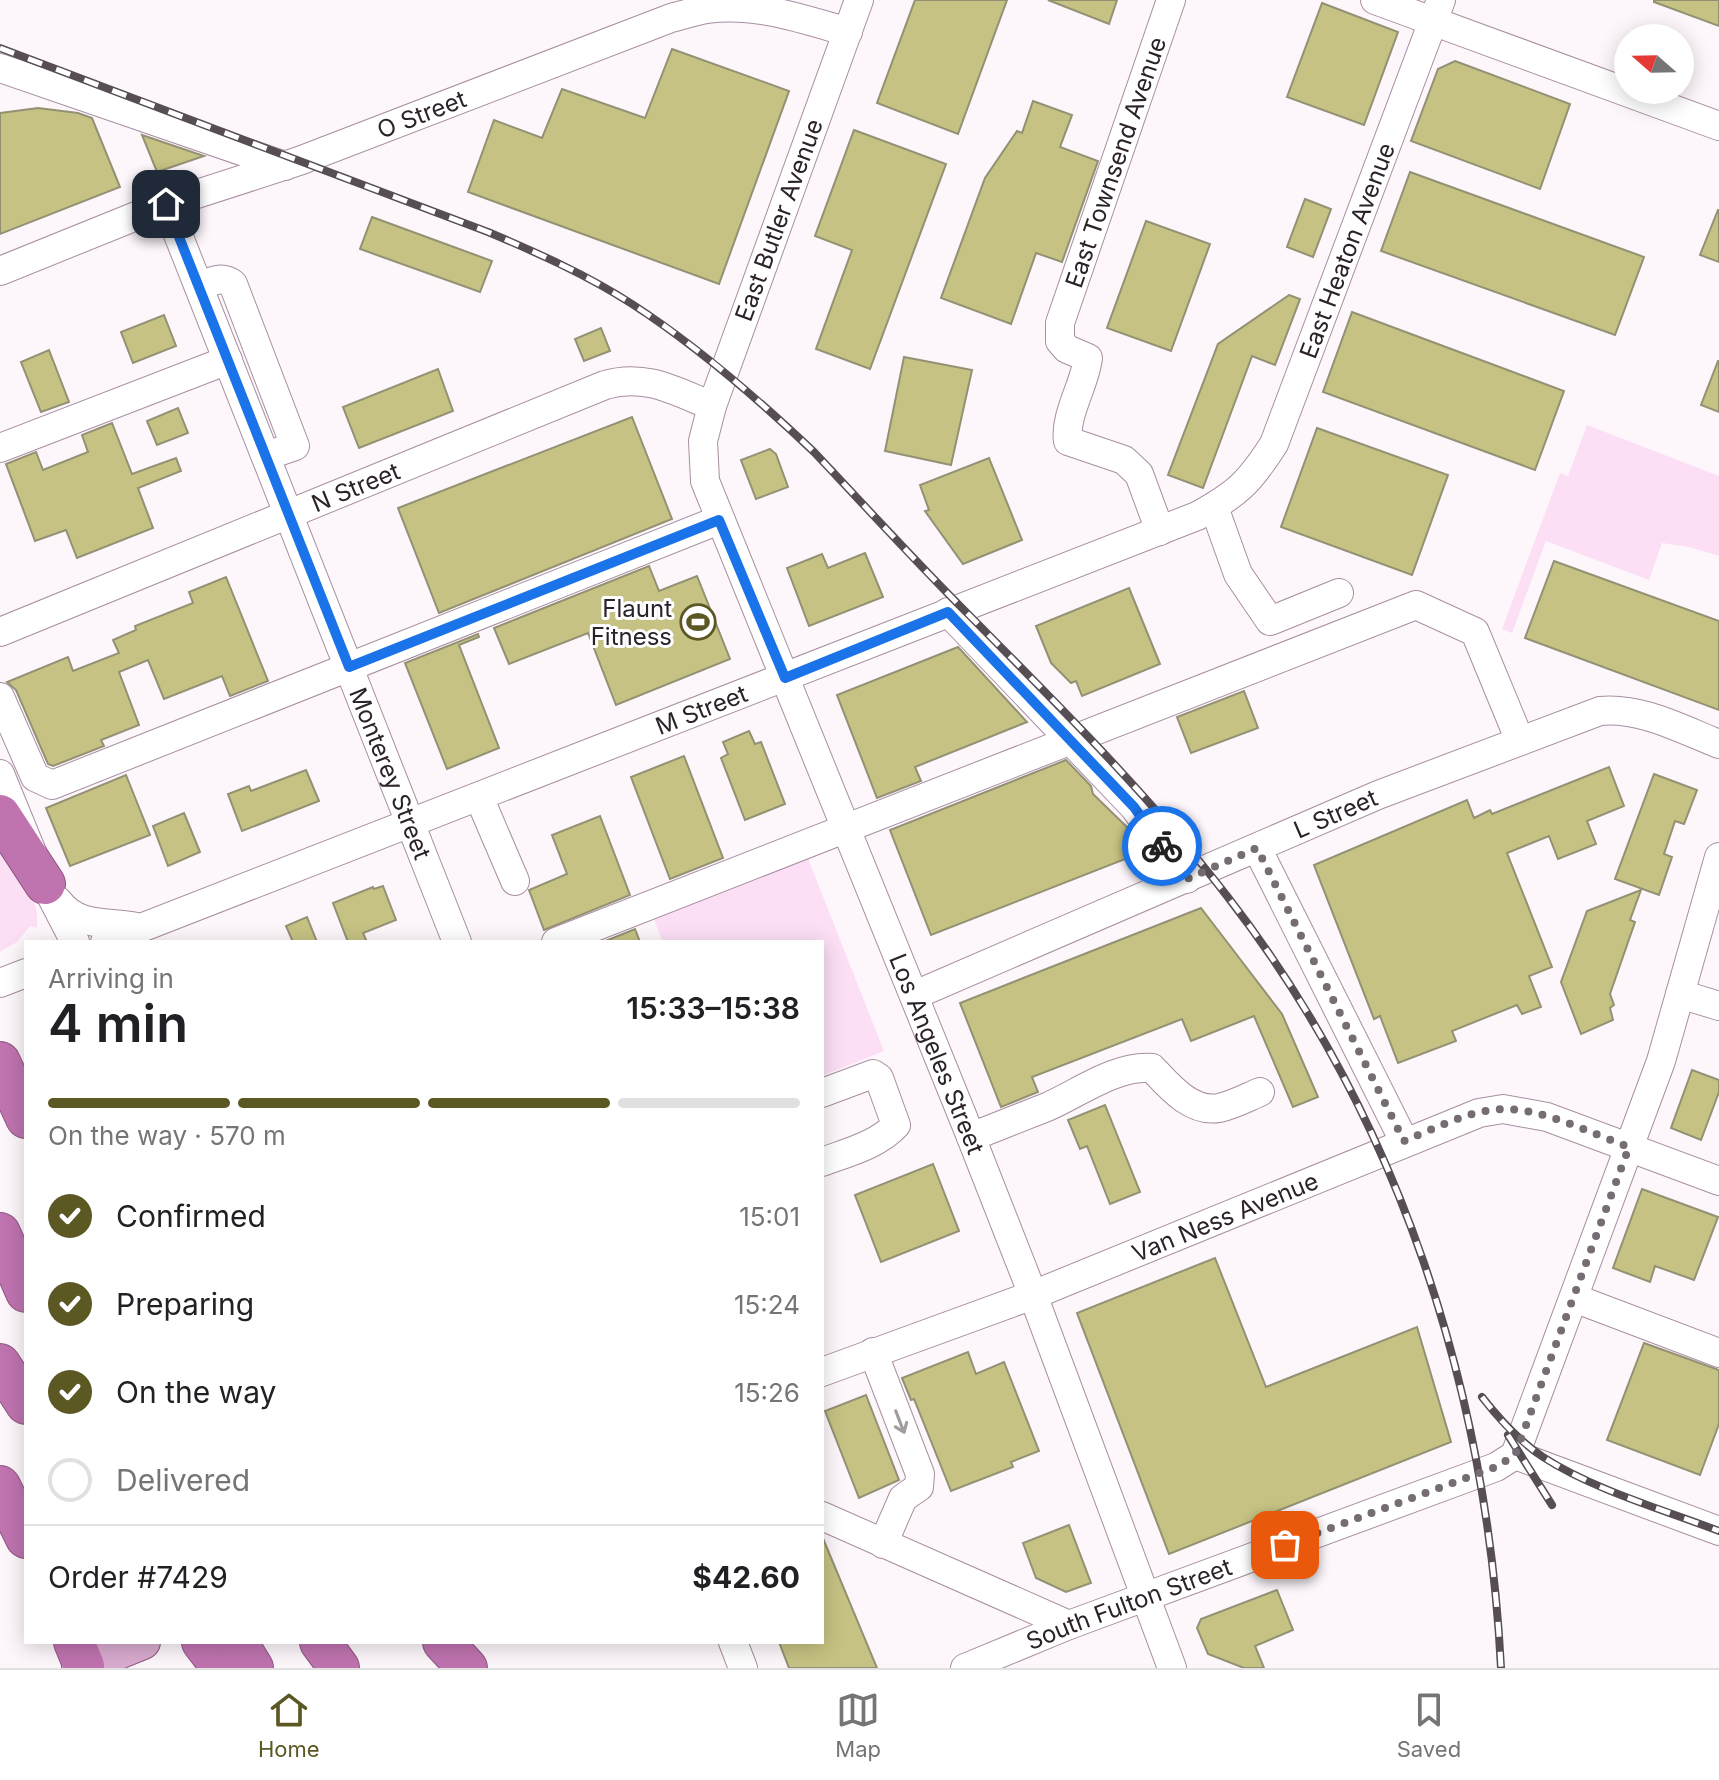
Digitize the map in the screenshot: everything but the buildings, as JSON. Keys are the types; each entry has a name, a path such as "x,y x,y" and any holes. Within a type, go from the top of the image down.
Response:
{"highway":[{"path":"0,815 45,884"},
{"path":"0,1061 24,1094"},
{"path":"0,1061 24,1114"},
{"path":"0,1233 24,1287"},
{"path":"0,1364 24,1401"},
{"path":"0,1486 24,1534"},
{"path":"206,1644 241,1661"},
{"path":"321,1644 339,1668"},
{"path":"419,1644 436,1668"},
{"path":"445,1644 467,1668"}],"main road":[{"path":"81,1661 136,1644"}],"street":[{"name":"East Butler Avenue","path":"703,441 712,406 859,0"},
{"name":"East Townsend Avenue","path":"1160,531 1139,474 1124,460 1068,441 1066,429 1086,376 1088,358 1067,349 1060,341 1060,323 1171,0"},
{"path":"1375,0 1437,11 1719,126"},
{"name":"O Street","path":"0,271 166,204 285,166 683,15 709,9 747,9 787,15 848,32"},
{"name":"East Heaton Avenue","path":"1254,476 1274,444 1437,11"},
{"path":"7,76 285,166"},
{"name":"Monterey Street","path":"166,204 456,940"},
{"path":"199,286 219,279 233,284 279,398 295,446 266,456"},
{"path":"0,448 228,360"},
{"name":"N Street","path":"0,632 578,394 621,380 655,383 712,406"},
{"path":"248,411 279,398"},
{"name":"Los Angeles Street","path":"703,441 705,481 719,520 915,995 1033,1295 1172,1668"},
{"name":"M Street","path":"110,940 1160,531 1214,507 1254,476"},
{"path":"1214,507 1238,574 1270,621 1339,593"},
{"path":"0,697 35,777 52,785 719,520"},
{"path":"561,940 1416,605 1475,632 1520,741"},
{"path":"948,612 1134,807 1187,879"},
{"name":"L Street","path":"915,995 1378,795 1600,711 1619,709 1638,713 1719,744"},
{"path":"0,774 45,884 74,940"},
{"path":"479,797 515,881"},
{"path":"1257,848 1404,1141"},
{"path":"1719,857 1661,1061 1515,1455 1719,1531"},
{"name":"M Street","path":"45,884 73,916 107,926 141,928"},
{"path":"0,983 24,974"},
{"path":"1680,994 1719,1006"},
{"path":"971,1137 1047,1107 1124,1071 1140,1067 1152,1068 1186,1102 1202,1106 1218,1108 1260,1092"},
{"path":"824,1092 873,1074 879,1078 896,1125 865,1145 824,1161"},
{"name":"Van Ness Avenue","path":"824,1371 1033,1295 1404,1141 1479,1113 1503,1109 1547,1117 1719,1181"},
{"path":"1574,1298 1719,1353"},
{"path":"873,1352 920,1474 919,1487 903,1498 883,1544"},
{"name":"South Fulton Street","path":"965,1668 1069,1625 1496,1467 1515,1455"},
{"path":"824,1517 1069,1625"},
{"path":"734,1644 743,1668"}],"shaded area":[{"path":"1587,425 1719,476 1719,556 1662,543 1649,580 1546,541 1512,633 1502,629 1560,473 1568,476"},
{"path":"0,838 31,893 37,928 30,926 17,942 0,952"},
{"path":"805,851 884,1051 824,1075 824,940 662,940 651,912"}],"railway":[{"path":"0,48 488,232 562,265 632,304 726,374 814,452 1102,751 1227,896 1288,981 1340,1071 1386,1164 1423,1261 1454,1360 1476,1462 1492,1564 1501,1668"},
{"path":"1482,1397 1518,1437 1562,1469 1606,1489 1719,1531"},
{"path":"1508,1435 1552,1505"}],"way so far":[{"path":"1162,846 1187,879 1257,848 1404,1141 1479,1113 1503,1109 1547,1117 1629,1147 1515,1455 1496,1467 1285,1545"}],"place":[{"name":"Flaunt Fitness","path":"698,622"}],"route":[{"path":"166,204 349,667 719,520 785,678 948,612 1134,807 1162,846"}]}
